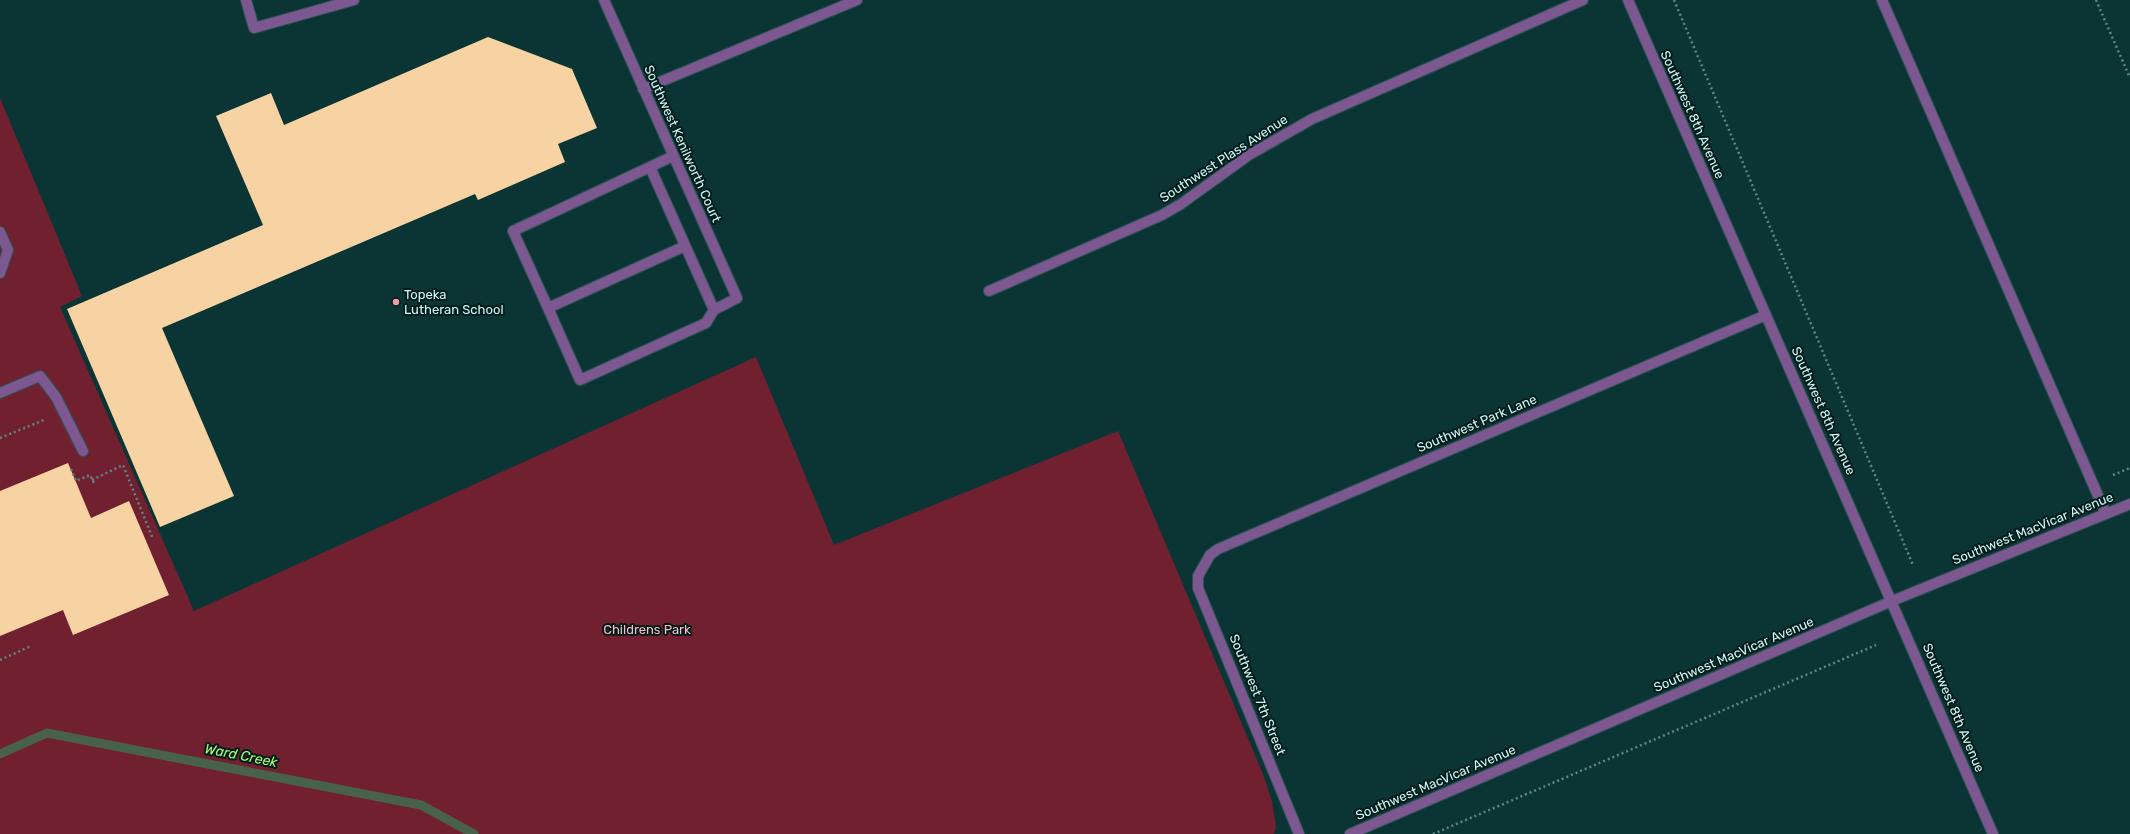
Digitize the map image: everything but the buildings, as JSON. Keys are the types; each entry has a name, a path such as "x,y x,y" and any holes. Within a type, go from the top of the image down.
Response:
{"street":[{"path":"246,0 254,28 354,0"},
{"name":"Southwest Kenilworth Court","path":"604,0 736,298 714,310"},
{"path":"643,89 857,0"},
{"name":"Southwest Plass Avenue","path":"989,291 1162,215 1181,204 1249,155 1312,119 1583,0"},
{"name":"Southwest 8th Avenue","path":"1628,0 1993,834"},
{"path":"1882,0 2106,514"},
{"path":"650,167 714,310 706,323 580,380 513,231 672,156"},
{"path":"0,232 8,250 0,273"},
{"path":"548,308 685,246"},
{"name":"Southwest Park Lane","path":"1203,565 1218,549 1766,315"},
{"path":"0,393 40,376 56,396 83,450"},
{"name":"Southwest MacVicar Avenue","path":"1350,834 1892,601 2130,504"},
{"name":"Southwest 7th Street","path":"1203,565 1198,576 1198,588 1299,834"}],"path":[{"path":"1674,0 1913,565"},
{"path":"2096,0 2130,78"},
{"path":"0,438 50,417"},
{"path":"92,480 123,465 153,538"},
{"path":"2112,476 2130,468"},
{"path":"1433,834 1876,645"},
{"path":"0,660 31,646"}],"green space":[{"name":"Childrens Park","path":"0,98 82,296 60,307 194,611 756,357 834,545 1118,431 1263,774 1272,801 1276,827 1274,834 0,834"}],"waterway":[{"name":"Ward Creek","path":"0,754 47,733 421,805 474,834"}],"place":[{"name":"Topeka Lutheran School","path":"396,302"}]}
